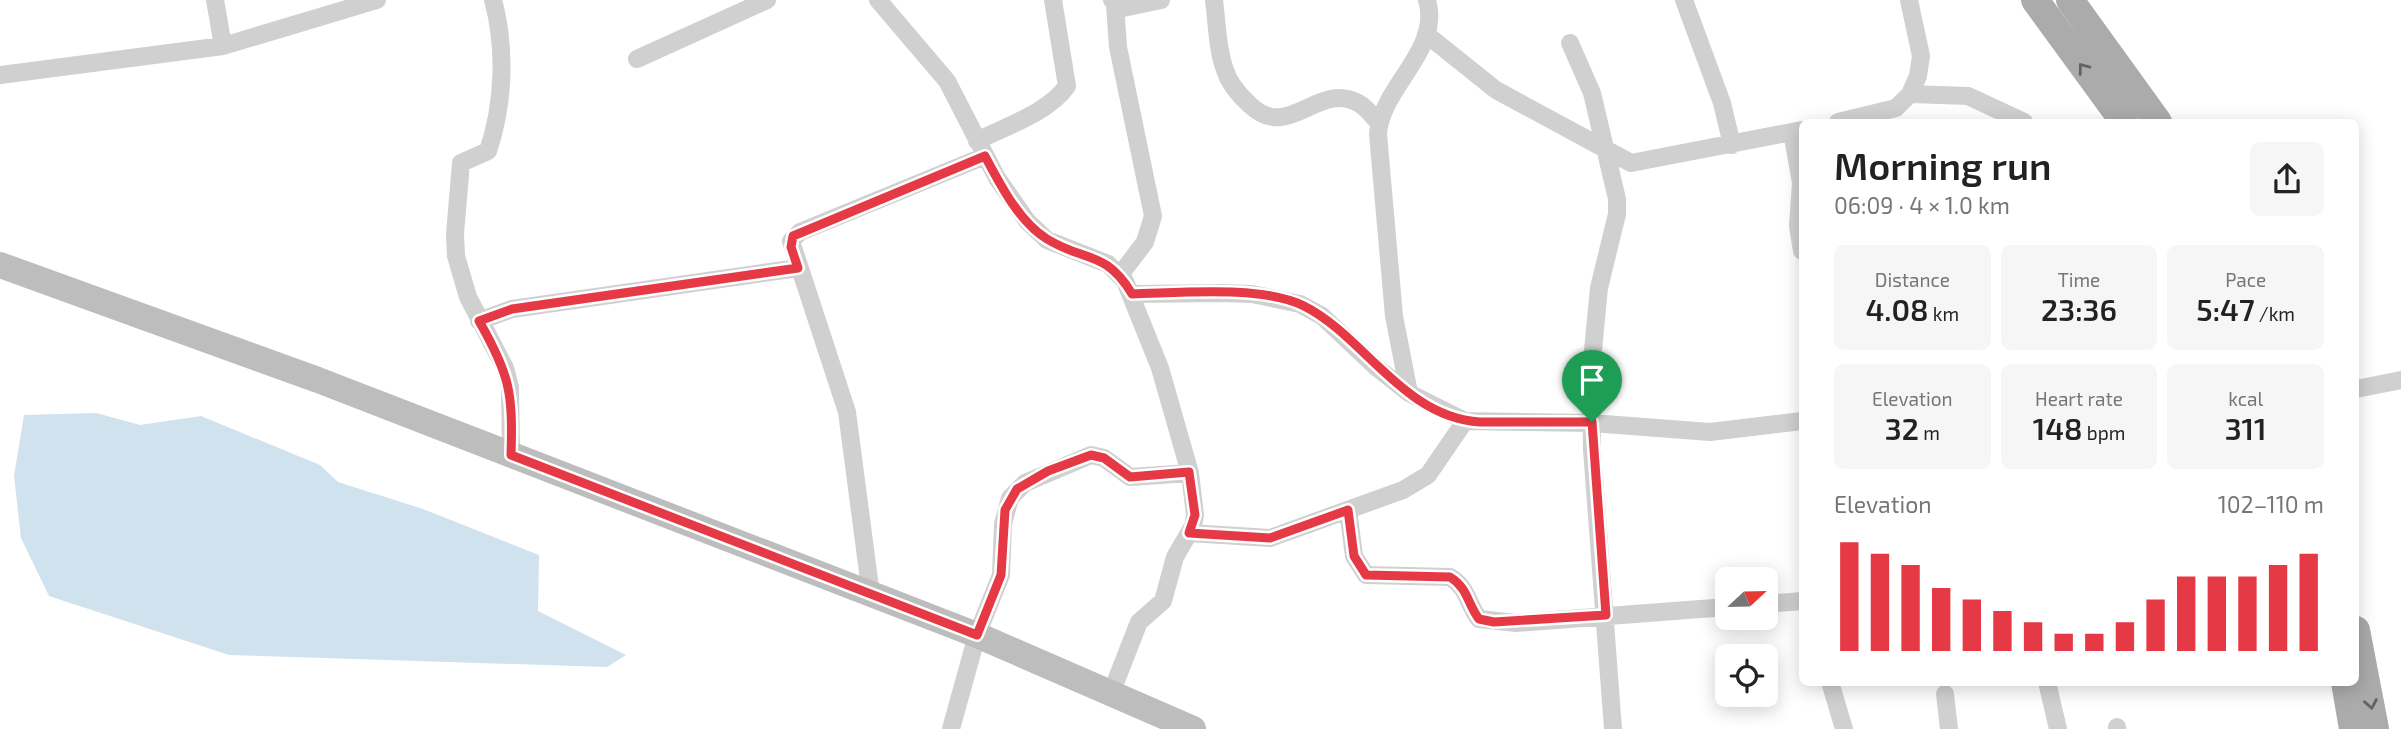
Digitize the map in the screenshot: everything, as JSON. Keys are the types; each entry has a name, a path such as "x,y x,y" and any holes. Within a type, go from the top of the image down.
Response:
{"main road":[{"path":"2035,0 2122,119"},
{"path":"2070,0 2156,119"},
{"path":"2359,646 2375,729"},
{"path":"2346,686 2353,729"}],"street":[{"path":"215,0 223,46"},
{"path":"0,75 223,46 377,0"},
{"path":"493,0 500,32 501,66 490,144 486,153 461,163 455,234 460,276 479,321 500,359 510,387 513,404 511,455"},
{"path":"637,59 767,0"},
{"path":"878,0 942,74 1014,203 1037,232 1062,247 1108,264 1120,275 1132,294 1160,368 1189,472 1195,515 1189,533 1175,557 1163,601 1139,622 1110,696"},
{"path":"871,595 847,412 791,247 793,236 981,148 1061,95 1068,86 1053,0"},
{"path":"1113,2 1123,8 1161,0"},
{"path":"1214,0 1225,69 1245,101 1263,117 1276,120 1326,101 1349,100 1361,104 1378,123"},
{"path":"1409,393 1394,316 1378,123 1426,34 1427,0"},
{"path":"1684,0 1709,65 1732,145"},
{"path":"1850,119 1896,108 1910,94 1918,76 1921,56 1909,0"},
{"path":"1113,2 1118,47 1153,216 1145,242 1120,275"},
{"path":"1426,34 1496,90 1607,148 1620,159 1642,163 1797,131 1799,157"},
{"path":"1570,43 1586,74 1616,188 1617,214 1599,288 1593,330 1592,422 1613,729"},
{"path":"1910,94 1968,96 2018,119"},
{"path":"1799,212 1799,232"},
{"path":"0,265 181,328 977,635 1163,723 1194,729"},
{"path":"479,321 512,309 798,268"},
{"path":"1132,294 1232,293 1300,304 1322,316 1376,367 1409,393 1465,421 1592,422 1710,432 1799,421"},
{"path":"2359,388 2401,380"},
{"path":"1189,533 1270,538 1403,490 1428,475 1465,421"},
{"path":"951,729 977,635 1001,575 1005,510 1010,498 1024,482 1091,455 1104,458 1130,477 1189,472"},
{"path":"1348,510 1354,556 1366,575 1450,577 1461,584 1467,593 1469,605 1479,619 1494,622 1715,608"},
{"path":"1778,603 1799,601"},
{"path":"1831,686 1844,729"},
{"path":"2048,686 2058,729"},
{"path":"1945,694 1950,729"}],"water":[{"path":"96,413 140,425 201,416 320,465 338,482 423,509 539,555 538,611 626,655 607,667 229,655 49,596 21,538 14,476 24,415"}],"route":[{"path":"985,156 1009,196 1037,232 1062,247 1108,264 1125,281 1132,294 1221,293 1252,295 1300,304 1322,316 1376,367 1409,393 1465,421 1592,422 1595,498 1606,615 1516,623 1494,622 1479,619 1469,605 1467,593 1461,584 1450,577 1392,578 1366,575 1359,568 1354,556 1348,510 1270,538 1252,539 1189,533 1195,515 1189,472 1140,479 1121,472 1104,458 1091,455 1024,482 1010,498 1003,524 1001,575 977,635 511,455 513,404 510,387 505,369 479,321 512,309 798,268 791,247 793,236 985,156"}]}
